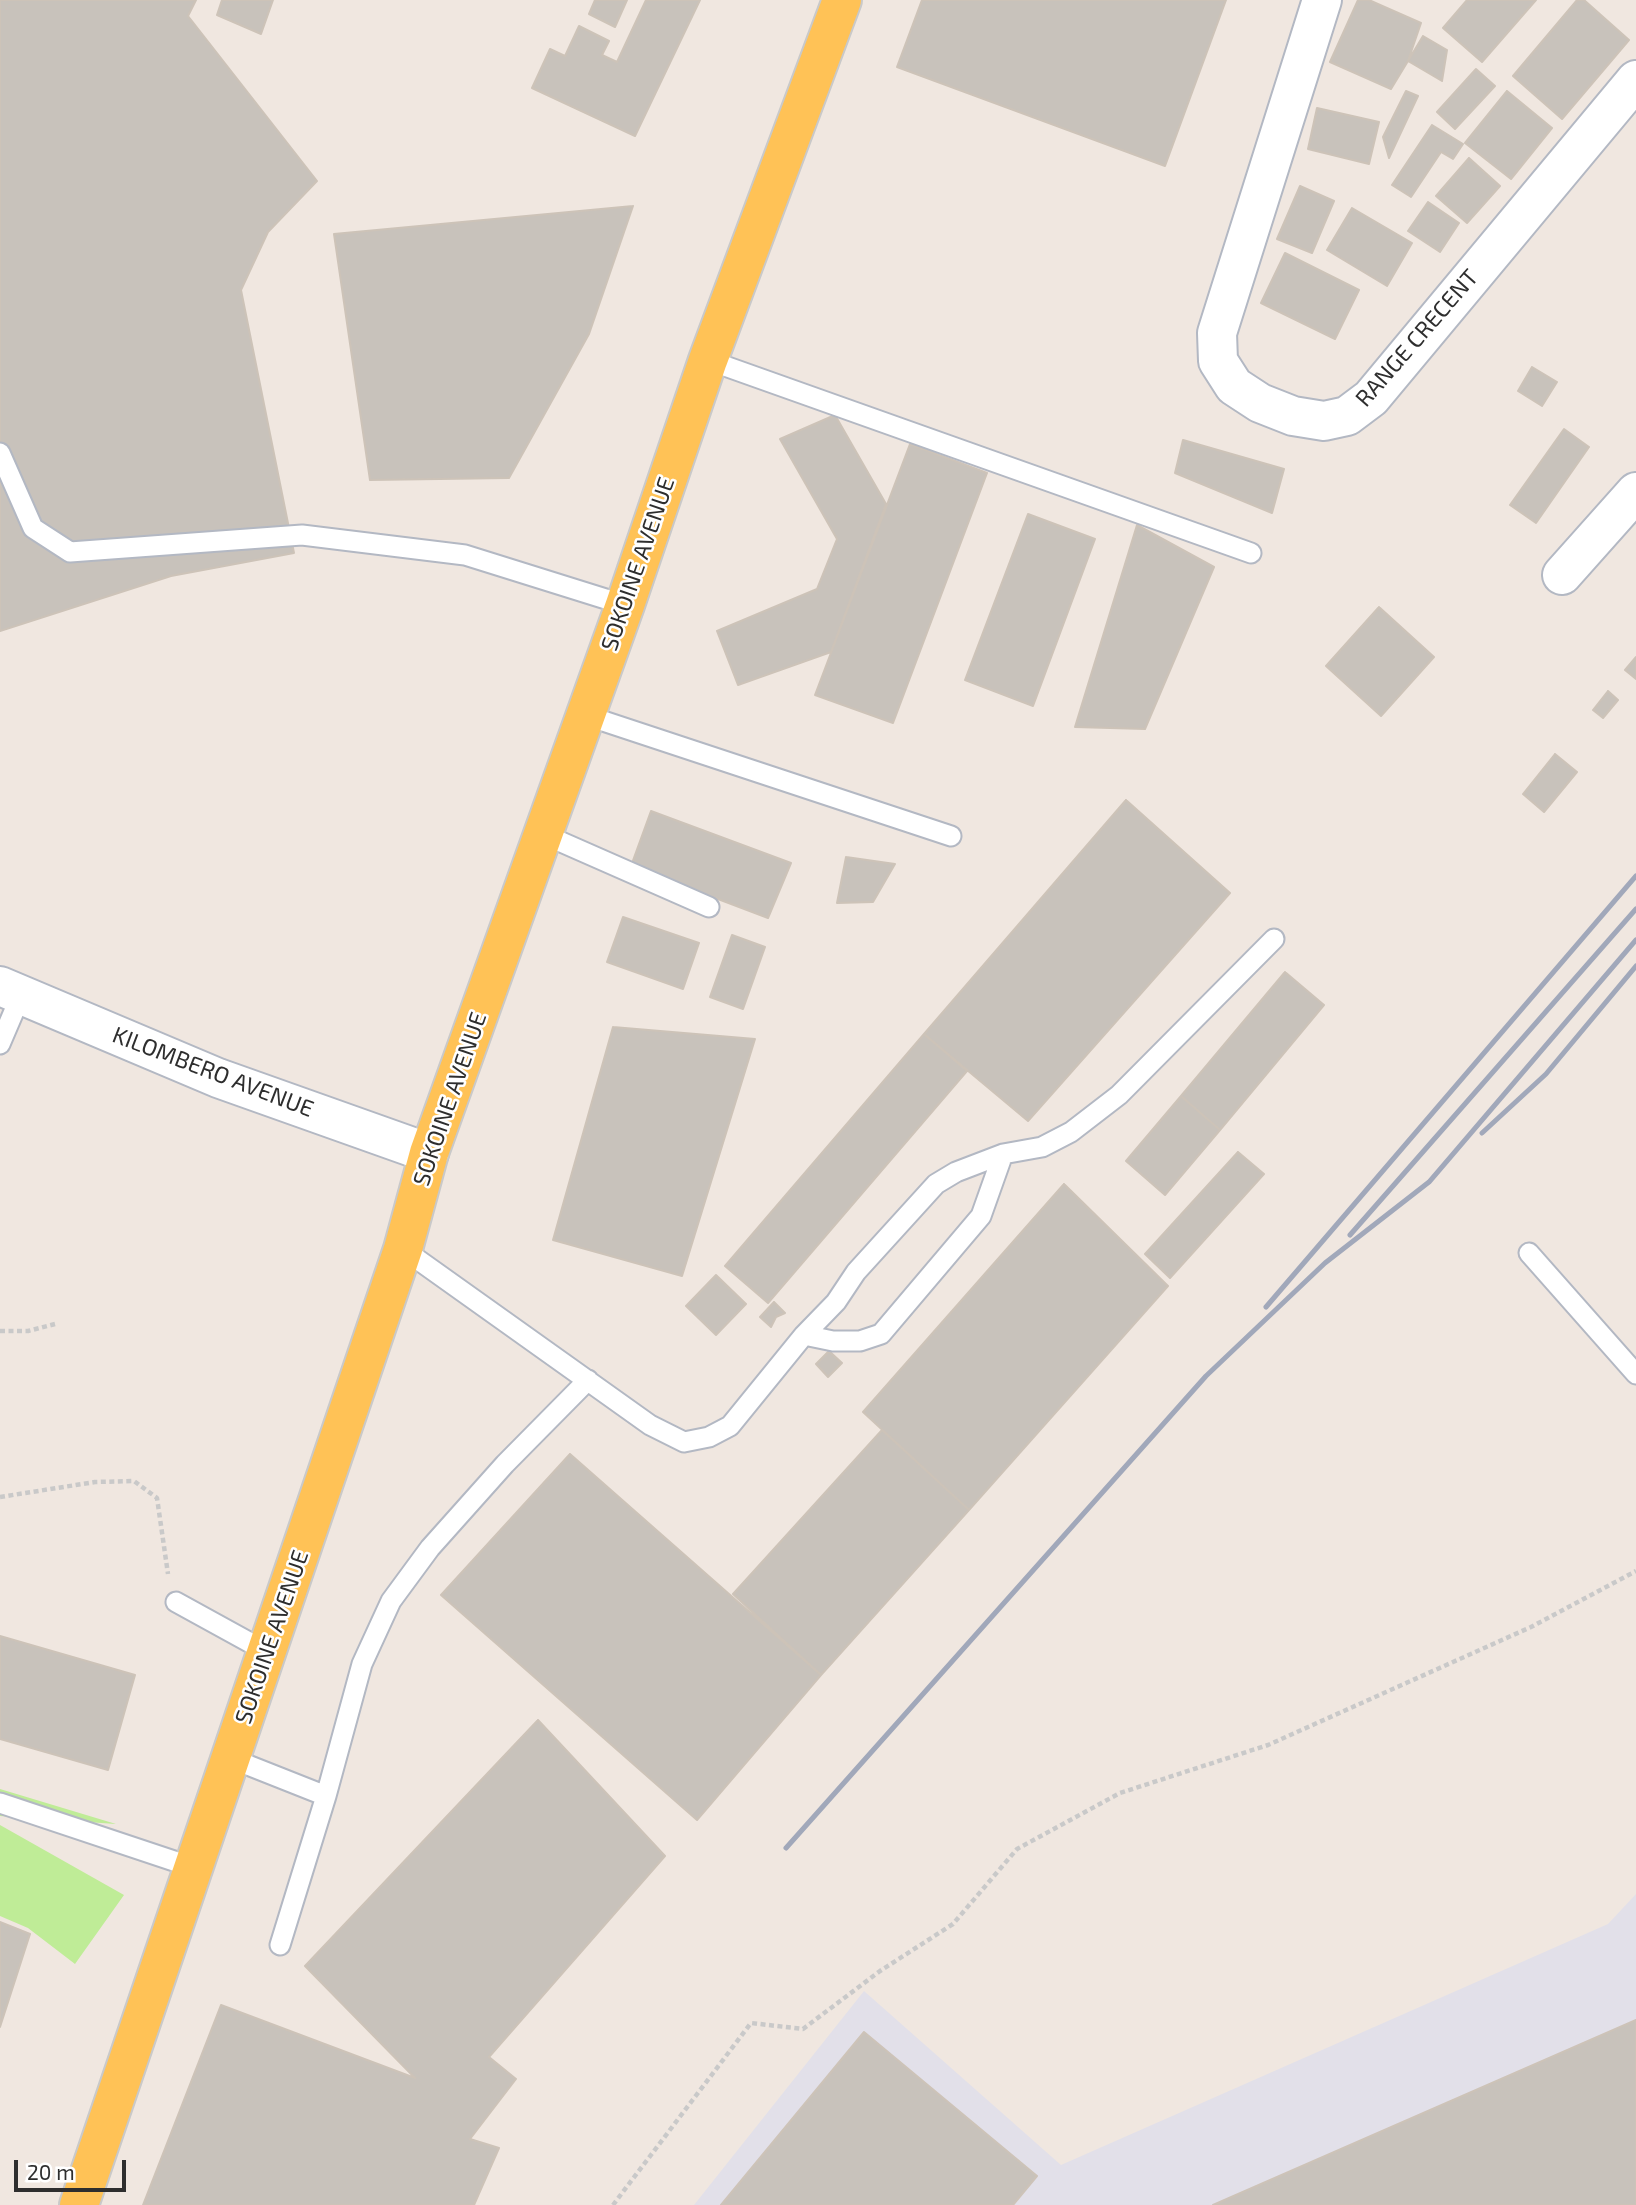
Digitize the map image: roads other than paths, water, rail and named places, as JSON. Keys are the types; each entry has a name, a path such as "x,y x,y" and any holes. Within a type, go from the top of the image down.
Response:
{"main road":[{"name":"SOKOINE AVENUE","path":"79,2205 403,1249 429,1153 625,605 708,360 842,0"}],"street":[{"name":"RANGE CRECENT","path":"1322,0 1217,333 1218,361 1234,386 1260,404 1293,416 1324,421 1347,416 1371,398 1636,80"},
{"path":"1562,575 1636,492"},
{"name":"KILOMBERO AVENUE","path":"10,990 218,1078 429,1153"}],"lane":[{"path":"708,360 1251,553"},
{"path":"0,453 33,528 70,552 302,535 465,555 625,605"},
{"path":"585,715 951,836"},
{"path":"543,834 709,907"},
{"path":"403,1249 650,1425 684,1442 709,1437 730,1426 804,1335 936,1184 956,1172 1003,1154 1042,1147 1071,1132 1119,1095 1274,939"},
{"path":"0,1044 10,990"},
{"path":"804,1335 833,1341 860,1341 881,1334 981,1216 1003,1154"},
{"path":"1529,1253 1636,1374"},
{"path":"280,1945 326,1796 362,1664 391,1601 438,1539 588,1380"},
{"path":"176,1602 267,1652"},
{"path":"230,1758 326,1796"},
{"path":"0,1802 192,1867"}],"railway":[{"path":"1266,1307 1636,876"},
{"path":"1350,1235 1636,909"},
{"path":"786,1848 1206,1376 1325,1263 1429,1182 1636,940"},
{"path":"1482,1133 1546,1074 1636,966"}]}
